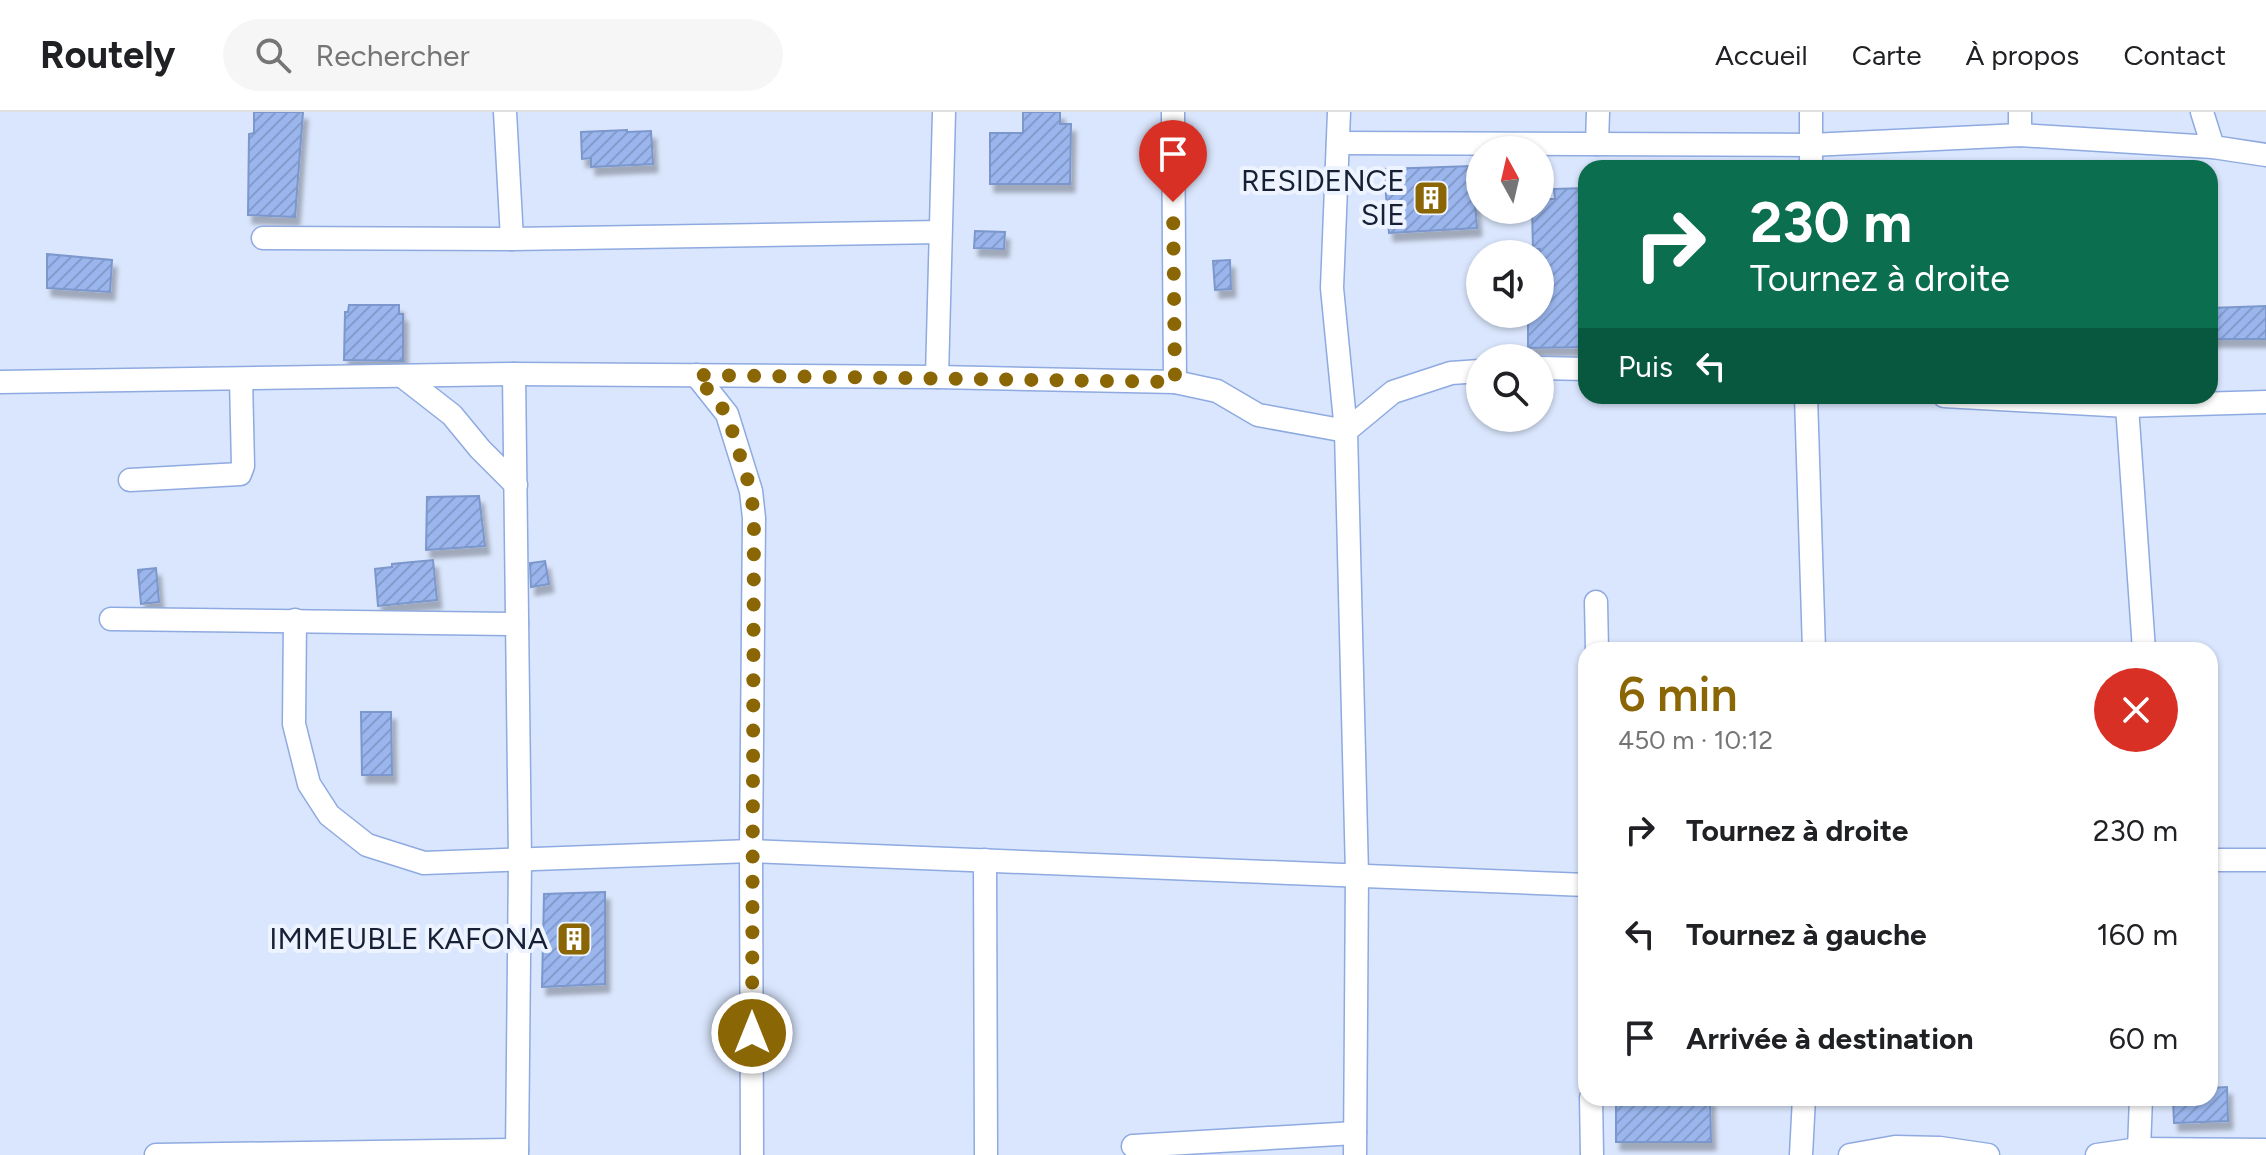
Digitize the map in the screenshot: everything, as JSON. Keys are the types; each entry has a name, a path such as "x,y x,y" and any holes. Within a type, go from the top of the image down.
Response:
{"street":[{"path":"505,112 512,239"},
{"path":"937,377 944,112"},
{"path":"1173,112 1175,382"},
{"path":"1133,1146 1355,1144 1357,874 1346,431 1332,288 1339,112"},
{"path":"1597,144 1598,112"},
{"path":"1811,112 1811,157"},
{"path":"2020,112 2020,135"},
{"path":"2202,112 2213,147"},
{"path":"1338,143 1597,144 1811,157 2020,135 2213,147 2266,155"},
{"path":"263,238 512,239 940,232"},
{"path":"1554,368 1578,369"},
{"path":"0,382 514,374 1175,382 1217,391 1258,415 1346,431 1393,392 1451,373 1466,372"},
{"path":"156,1155 517,1153 520,860 514,374"},
{"path":"696,375 727,414 751,491 754,518 752,1155"},
{"path":"402,376 452,415 516,485"},
{"path":"130,480 240,474 243,466 241,379"},
{"path":"2218,403 2266,402"},
{"path":"1806,404 1814,642"},
{"path":"2090,404 2196,404"},
{"path":"2127,406 2143,642"},
{"path":"1596,602 1597,642"},
{"path":"111,619 517,624"},
{"path":"295,620 294,724 309,784 329,815 367,845 424,863 751,851 1578,885"},
{"path":"985,860 986,1155"},
{"path":"2218,860 2266,860"},
{"path":"1591,1106 1592,1155"},
{"path":"1801,1155 1804,1106"},
{"path":"2139,1149 2141,1106"},
{"path":"1850,1155 1895,1147 1940,1148 1988,1155"},
{"path":"2097,1155 2139,1149 2266,1150"}],"building":[{"path":"254,112 303,112 295,217 248,215 249,134 254,133"},
{"path":"1023,112 1060,112 1060,124 1071,124 1070,184 990,184 990,133 1023,133"},
{"path":"651,131 653,164 591,167 591,158 582,159 581,132"},
{"name":"RESIDENCE SIE","path":"1466,166 1466,224 1477,224 1477,228 1389,233 1384,169"},
{"path":"1578,188 1578,347 1528,344 1528,328 1554,328 1554,240 1533,240 1532,224 1554,224 1554,189"},
{"path":"975,231 1005,232 1004,249 974,248"},
{"path":"47,254 112,260 110,292 47,288"},
{"path":"1230,260 1231,289 1215,290 1213,261"},
{"path":"349,305 399,305 399,314 403,314 403,361 344,360 345,312 348,312"},
{"path":"2266,306 2266,339 2218,339 2218,308"},
{"path":"479,496 485,546 426,550 427,497"},
{"path":"433,560 437,600 378,606 375,569"},
{"path":"545,561 549,584 531,587 530,563"},
{"path":"156,568 159,602 141,604 138,570"},
{"path":"361,712 391,712 392,775 362,775"},
{"name":"IMMEUBLE KAFONA","path":"605,892 605,984 542,987 544,894"},
{"path":"2227,1087 2228,1121 2174,1123 2173,1106 2218,1106 2218,1088"},
{"path":"1616,1106 1710,1106 1711,1142 1616,1142"}],"place":[{"name":"RESIDENCE SIE","path":"1431,198"},
{"name":"IMMEUBLE KAFONA","path":"574,939"}],"route":[{"path":"752,1033 754,518 751,491 727,414 696,375 1175,382 1173,202"}]}
